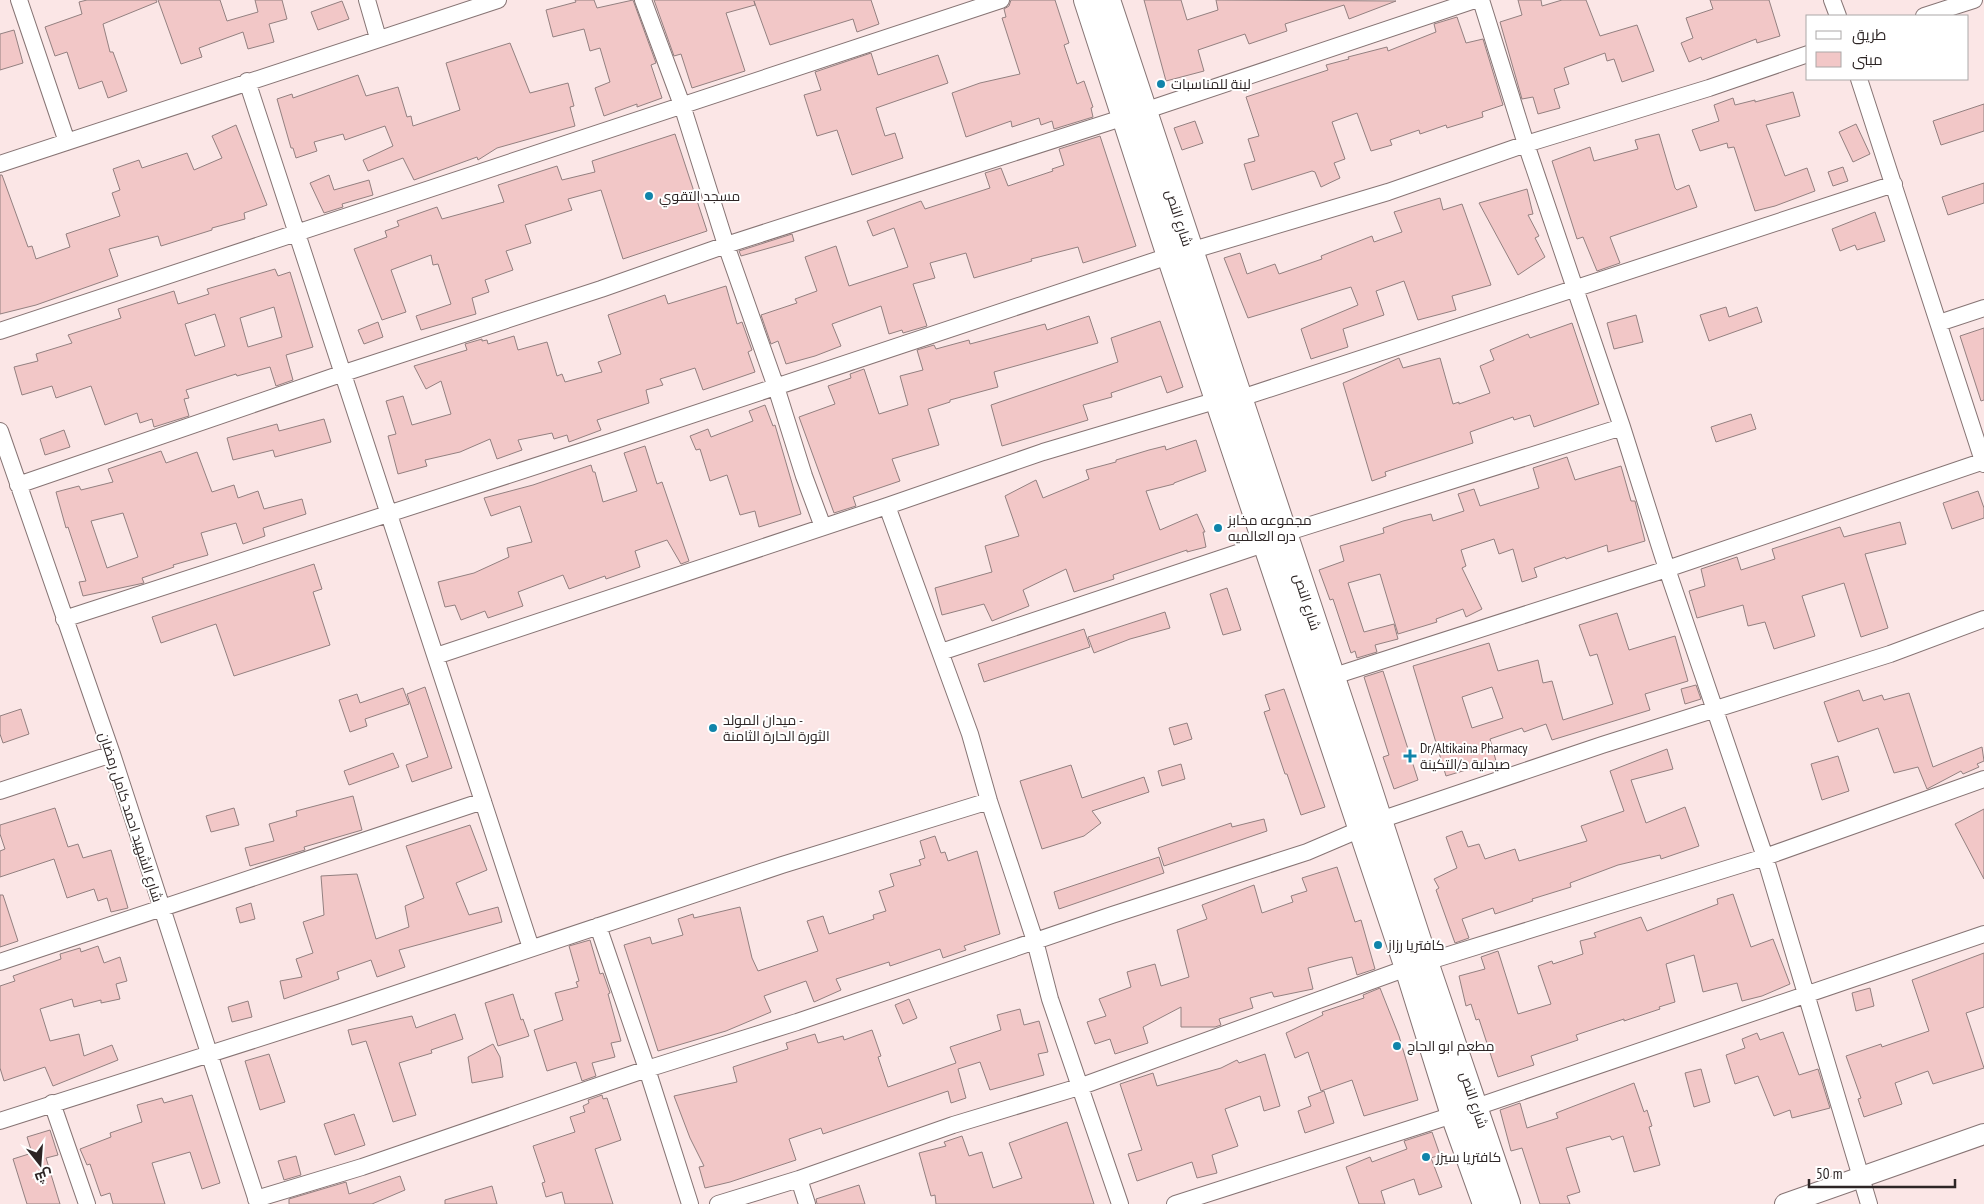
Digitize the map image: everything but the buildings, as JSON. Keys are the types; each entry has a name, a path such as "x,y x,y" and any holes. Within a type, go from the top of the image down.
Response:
{"main road":[{"name":"شارع النص","path":"1086,0 1135,114"},
{"name":"شارع النص","path":"1108,0 1135,114 1416,965 1453,1115 1485,1204"},
{"name":"شارع النص","path":"1276,538 1332,677 1371,825"},
{"name":"شارع النص","path":"1416,965 1476,1107 1508,1204"}],"street":[{"path":"19,0 67,142"},
{"path":"367,0 378,38"},
{"path":"0,164 247,81 498,0"},
{"path":"643,0 682,105 726,245 823,527"},
{"path":"0,331 296,235 1001,0"},
{"path":"18,485 342,374 601,289 726,245 1135,114 1475,0"},
{"path":"1481,0 1526,144 1622,427 1666,569 1765,858 1808,995 1869,1204"},
{"path":"1832,0 1838,15"},
{"path":"1927,15 1974,0"},
{"path":"64,619 1180,253 1388,192 1526,144 1709,88 1806,55"},
{"path":"1332,677 1666,569 1984,462 1859,80"},
{"path":"247,81 531,948"},
{"path":"436,656 888,506 1043,452 1230,399 1894,184"},
{"path":"1939,324 1984,308"},
{"path":"940,652 1276,538 1622,427"},
{"name":"شارع الشهيد احمد كامل رمضان","path":"0,431 112,754 257,1202"},
{"path":"888,506 970,734 989,801 1036,941 1050,999 1120,1204"},
{"path":"257,1202 647,1069 797,1022 1308,852 1371,825 1714,709 1890,654 1984,619"},
{"path":"0,791 112,754"},
{"path":"718,1204 799,1179 953,1125 1079,1087 1416,965 1765,858 1984,779"},
{"path":"0,962 483,801"},
{"path":"0,1121 52,1103 209,1055 598,926 989,801"},
{"path":"598,926 647,1069 690,1204"},
{"path":"1476,1107 1984,934"},
{"path":"52,1103 87,1204"},
{"path":"1175,1204 1453,1115"},
{"path":"1785,1204 1984,1134"},
{"path":"799,1179 807,1204"}],"place":[{"name":"لينة للمناسبات","path":"1161,84"},
{"name":"مسجد التقوي","path":"649,196"},
{"name":"مجموعه مخابز دره العالميه","path":"1218,528"},
{"name":"ميدان المولد - الثورة الحارة الثامنة","path":"713,728"},
{"name":"Dr/Altikaina Pharmacy صيدلية د/التكينة","path":"1410,756"},
{"name":"كافتريا رزاز","path":"1378,945"},
{"name":"مطعم ابو الحاج","path":"1397,1046"},
{"name":"كافتريا سيزر","path":"1426,1157"}]}
